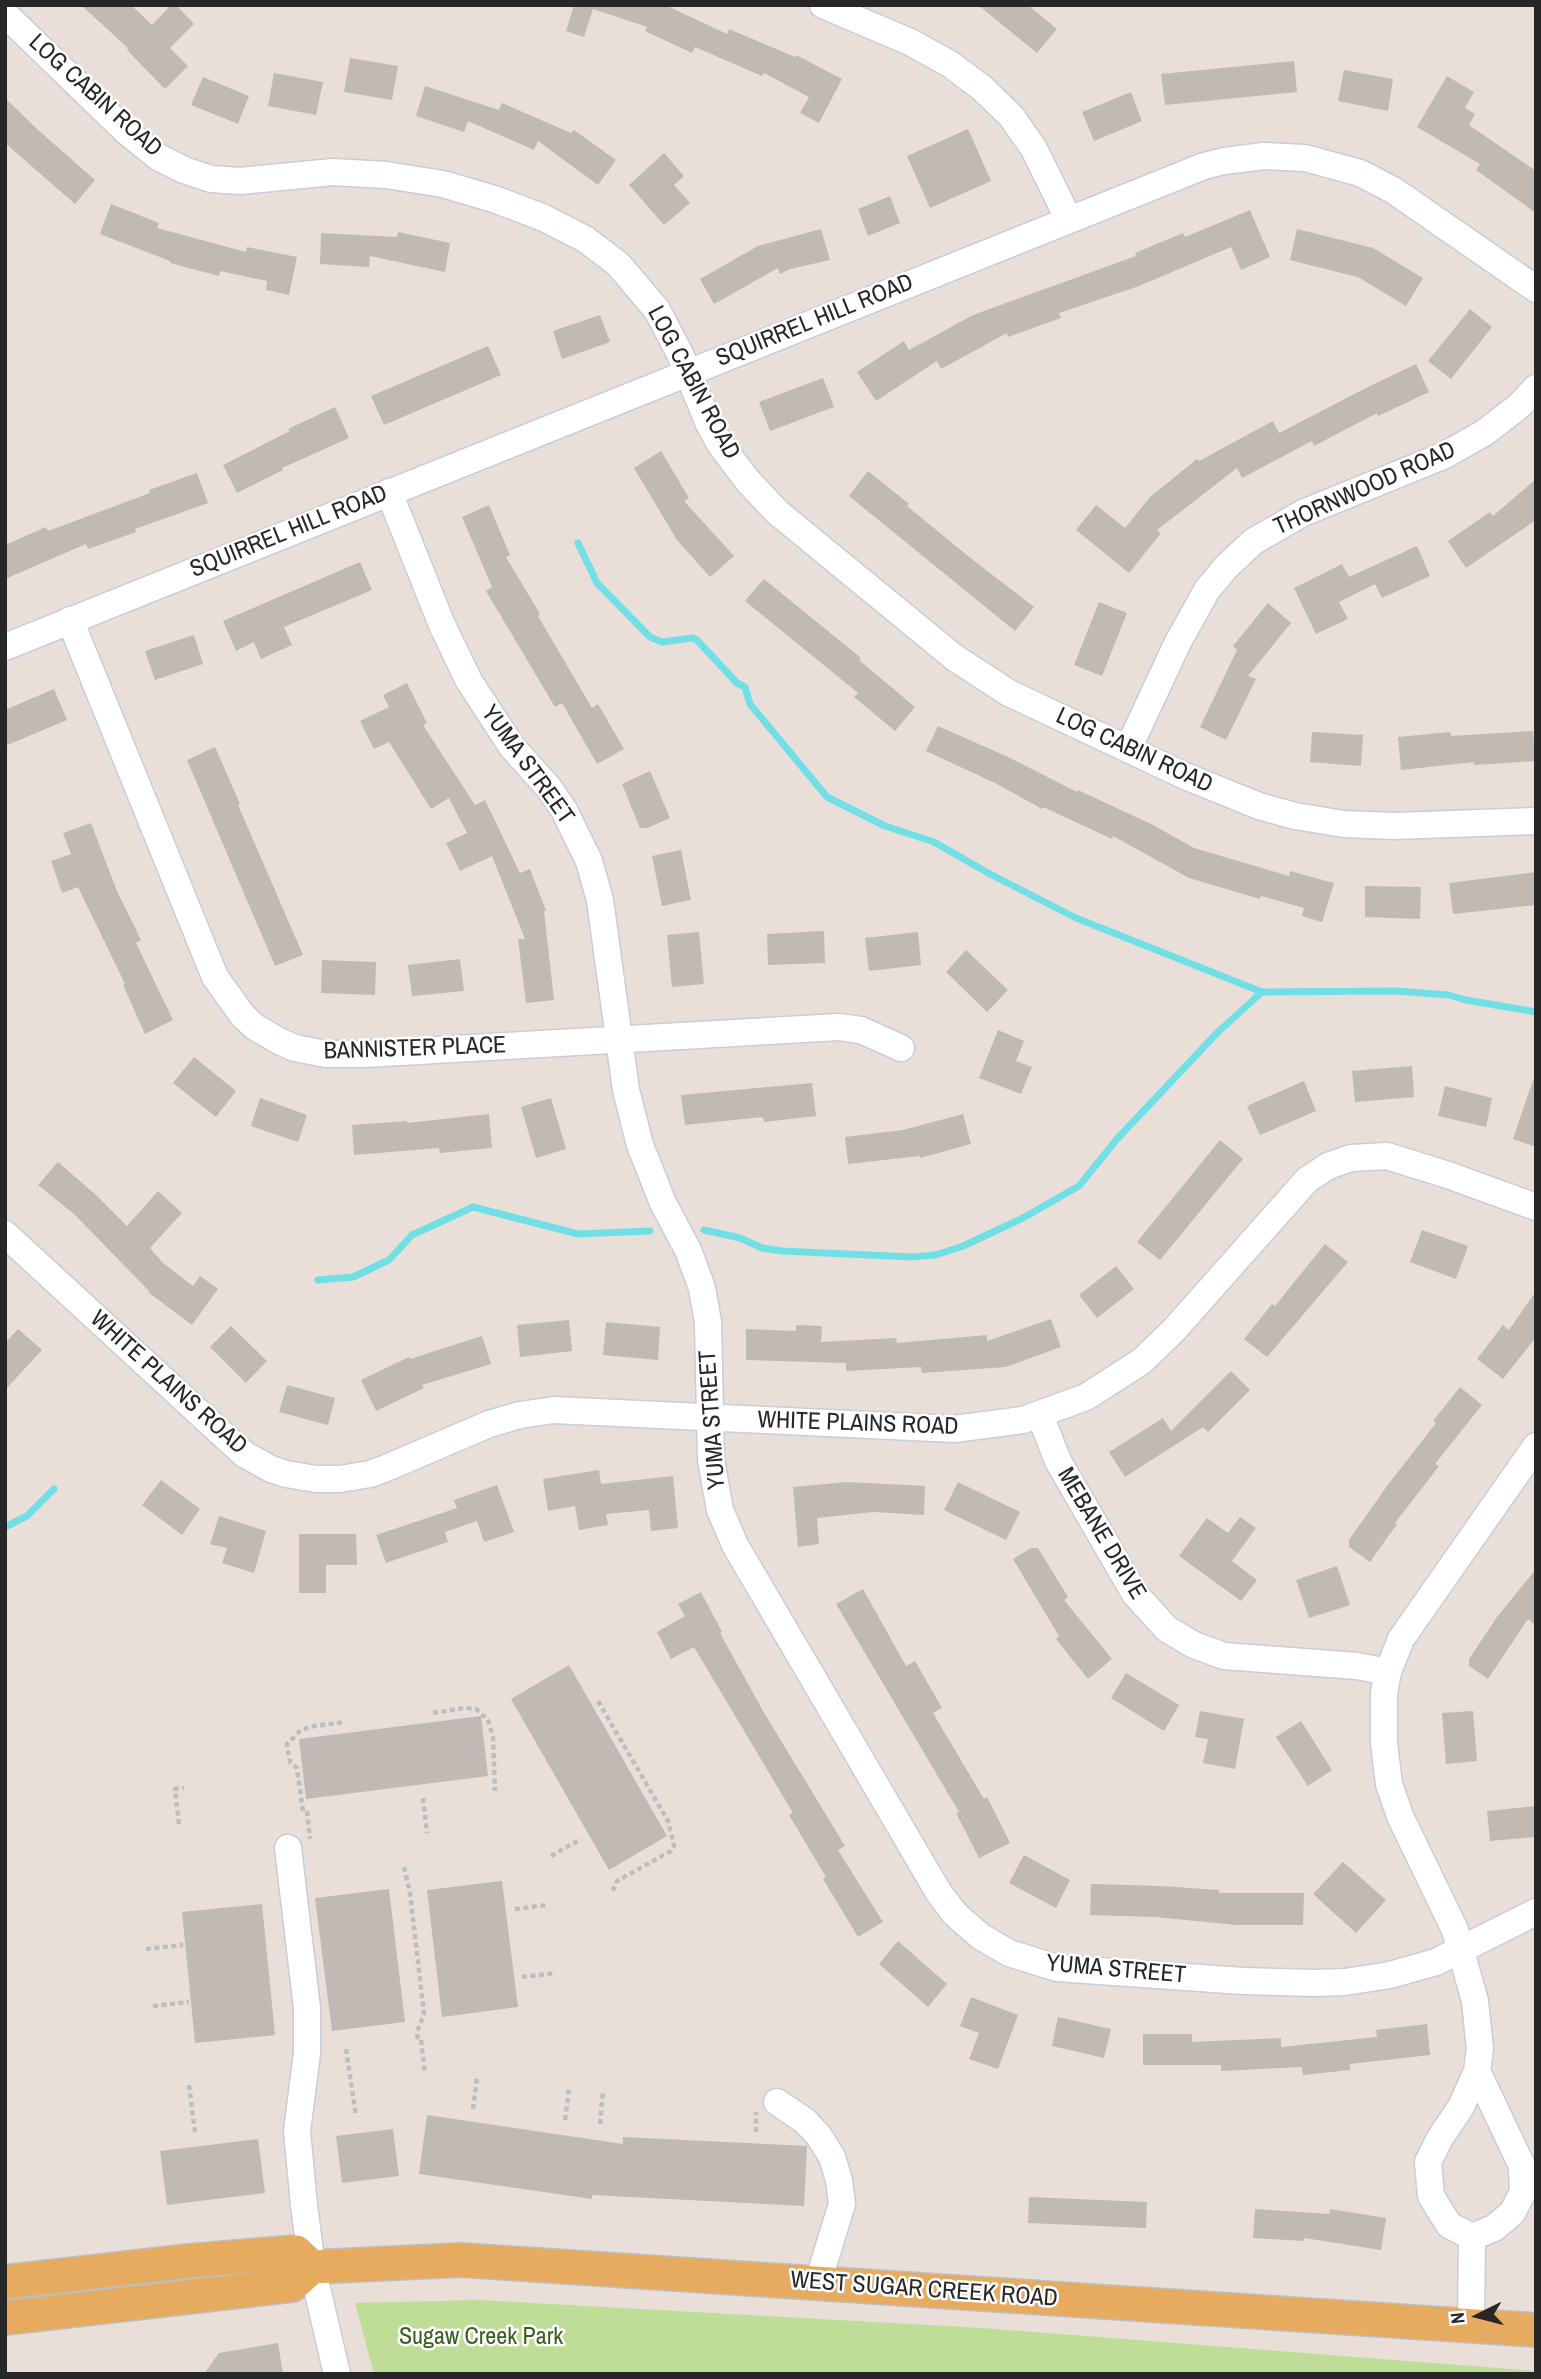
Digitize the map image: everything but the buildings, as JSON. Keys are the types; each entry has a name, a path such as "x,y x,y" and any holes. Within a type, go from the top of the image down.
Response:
{"main road":[{"name":"WEST SUGAR CREEK ROAD","path":"5,2282 175,2262 296,2252 312,2267 478,2260 1536,2330"},
{"path":"5,2319 292,2285 312,2267"}],"street":[{"path":"823,5 910,42 950,64 982,88 1011,117 1034,149 1069,219"},
{"name":"LOG CABIN ROAD","path":"5,14 127,132 158,157 184,170 211,178 240,181 333,172 386,175 470,191 544,218 604,252 632,278 668,327 709,424 720,444 747,480 778,512 955,658 1009,693 1259,806 1295,816 1344,824 1394,826 1536,821"},
{"name":"SQUIRREL HILL ROAD","path":"5,647 1204,166 1264,156 1305,158 1360,173 1393,190 1536,289"},
{"name":"THORNWOOD ROAD","path":"1128,749 1178,642 1207,590 1226,567 1254,541 1303,513 1454,449 1483,433 1536,388"},
{"name":"YUMA STREET","path":"389,492 442,625 468,681 512,747 549,788 564,810 589,862 600,901 626,1090 640,1145 663,1203 688,1250 702,1288 708,1322 711,1461 720,1510 735,1545 939,1892 955,1914 980,1936 1009,1953 1057,1968 1255,1981 1345,1982 1390,1975 1436,1962 1536,1912"},
{"name":"BANNISTER PLACE","path":"70,620 215,977 232,1005 255,1027 295,1048 326,1054 366,1054 839,1027 861,1030 901,1048"},
{"name":"WHITE PLAINS ROAD","path":"9,1247 244,1454 286,1474 316,1479 340,1479 370,1474 489,1424 520,1415 554,1410 954,1429 990,1426 1040,1415 1086,1397 1142,1361 1174,1330 1307,1180 1328,1166 1351,1158 1387,1156 1536,1207"},
{"name":"MEBANE DRIVE","path":"1040,1415 1058,1461 1135,1594 1167,1629 1194,1645 1224,1656 1357,1666 1388,1672"},
{"path":"1478,2071 1522,2166 1522,2192 1512,2213 1494,2228 1472,2237 1449,2225 1431,2196 1428,2162 1461,2107 1478,2071 1480,2049 1475,2001 1455,1930 1400,1816 1389,1784 1384,1693 1388,1672 1401,1639 1536,1446"},
{"path":"288,1848 307,2008 307,2053 297,2131 312,2267 338,2374"},
{"path":"777,2102 806,2121 819,2136 832,2157 839,2180 842,2204 818,2282"},
{"path":"1471,2325 1472,2237"}],"path":[{"path":"598,1700 668,1821 674,1846 671,1851 617,1881 612,1893"},
{"path":"433,1713 464,1708 476,1709 488,1720 493,1737 495,1791"},
{"path":"303,1811 297,1768 290,1762 287,1744 301,1730 345,1722"},
{"path":"178,1824 175,1789 184,1788"},
{"path":"424,1798 428,1833"},
{"path":"551,1856 581,1839"},
{"path":"404,1867 410,1893 424,2014 417,2032 425,2074"},
{"path":"515,1909 548,1905"},
{"path":"146,1949 183,1945"},
{"path":"522,1977 556,1973"},
{"path":"153,2006 189,2002"},
{"path":"346,2049 356,2116"},
{"path":"473,2109 477,2077"},
{"path":"190,2085 195,2132"},
{"path":"565,2120 569,2089"},
{"path":"600,2124 603,2092"}],"green space":[{"name":"Sugaw Creek Park","path":"478,2300 982,2328 1536,2371 1536,2374 374,2374 355,2303"}],"waterway":[{"path":"578,543 597,583 650,637 662,642 692,638 697,640 737,683 745,687 750,704 827,797 885,826 934,842 1076,918 1262,992 1397,991 1448,995 1536,1012"},
{"path":"704,1230 740,1238 762,1248 782,1251 912,1257 935,1255 961,1247 1023,1218 1079,1186 1117,1139 1217,1033 1262,992"},
{"path":"318,1280 353,1277 389,1260 412,1235 473,1207 578,1234 650,1231"},
{"path":"5,1527 27,1516 54,1489"}]}
